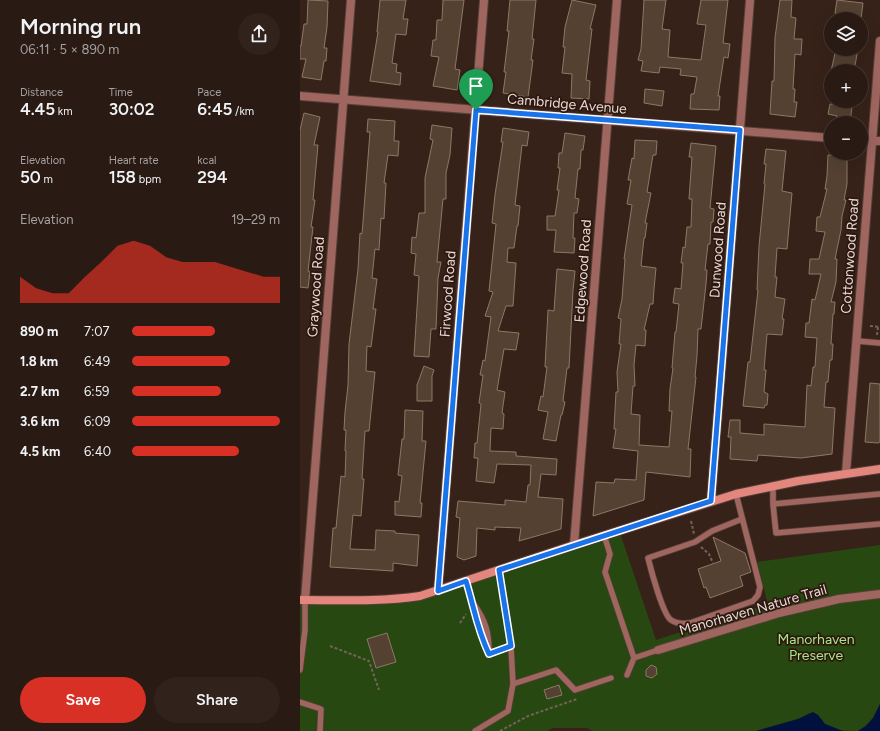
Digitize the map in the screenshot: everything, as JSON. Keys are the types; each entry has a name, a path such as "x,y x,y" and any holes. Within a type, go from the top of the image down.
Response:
{"street":[{"name":"Graywood Road","path":"303,600 351,0"},
{"name":"Firwood Road","path":"438,591 484,0"},
{"name":"Edgewood Road","path":"574,545 617,0"},
{"name":"Dunwood Road","path":"711,501 750,0"},
{"name":"Cottonwood Road","path":"846,473 876,141 880,41"},
{"name":"Cambridge Avenue","path":"300,96 824,137"},
{"path":"303,600 356,601 399,599 420,596 604,535 736,494 773,485 846,473 880,471"},
{"name":"Manorhaven Nature Trail","path":"658,650 779,613 839,599 880,594"}],"lane":[{"path":"857,341 880,343"},
{"path":"773,485 776,533 880,524"},
{"path":"736,494 760,588 758,595 753,601 690,623 680,624 669,619 648,558 695,542 712,531 742,519"},
{"path":"773,504 880,494"},
{"path":"604,535 610,554 605,572 634,658 627,675"},
{"path":"475,731 508,712 513,684 511,646 499,570"},
{"path":"466,581 473,602 478,626 489,654 511,646"},
{"path":"300,670 305,630 303,600"},
{"path":"634,658 658,650"},
{"path":"513,684 556,670 575,690 611,678"},
{"path":"300,702 321,709 320,731"}],"path":[{"path":"870,326 880,327"},
{"path":"691,521 693,529"},
{"path":"460,623 467,612"},
{"path":"330,646 369,661 379,690"},
{"path":"500,731 528,716 584,697"}],"green space":[{"name":"Manorhaven Preserve","path":"619,530 656,640 768,604 757,562 880,545 880,704 873,718 858,731 838,730 825,724 818,715 809,713 798,719 756,731 593,731 587,728 553,728 547,731 300,731 300,600 399,599"}],"water":[{"path":"880,704 880,731 858,731 866,726 873,718"},
{"path":"813,712 818,715 825,724 843,731 756,731 798,719"}],"building":[{"path":"308,0 328,1 327,27 324,48 327,48 326,61 324,61 321,80 302,77 306,59 300,59 300,46 304,24 307,24"},
{"path":"380,0 406,0 403,19 408,19 406,35 396,34 392,63 397,64 396,72 401,73 400,85 370,81 378,32"},
{"path":"443,0 464,0 455,69 460,70 457,90 433,86 439,57 431,56 433,40 436,40 437,20 442,20"},
{"path":"510,0 536,0 532,39 534,39 531,60 533,60 528,97 503,93 506,72 504,72 509,31 507,31"},
{"path":"572,0 596,5 590,29 592,29 586,80 590,81 589,99 571,98 572,74 562,73 565,47 563,47 565,27"},
{"path":"644,0 666,0 662,29 670,30 668,57 701,60 706,25 697,24 701,0 728,0 723,43 730,44 728,58 724,57 718,96 720,96 719,110 690,109 691,94 694,94 697,77 680,75 681,69 660,67 659,73 641,71 643,61 638,60 641,49"},
{"path":"780,0 792,0 791,17 796,18 794,39 802,39 801,55 795,54 793,89 795,89 794,102 797,102 795,117 770,114 772,81 774,81 775,38"},
{"path":"837,0 863,3 862,12 835,12"},
{"path":"834,56 857,56 855,64 833,64"},
{"path":"645,89 664,91 662,106 644,103"},
{"path":"829,108 852,108 851,116 837,116 828,114"},
{"path":"304,113 320,117 314,145 318,145 313,200 315,200 311,227 313,227 308,271 310,272 308,288 300,287 300,130"},
{"path":"368,119 395,121 394,141 399,141 398,156 388,155 384,183 386,183 384,219 381,218 379,250 375,249 372,278 377,279 373,309 376,309 371,347 367,346 366,371 375,372 369,431 365,431 362,479 364,479 361,516 353,515 350,549 375,550 376,530 395,531 395,533 419,535 417,566 393,563 393,571 330,567 333,528 336,528 341,476 345,477 346,430 344,430 348,385 349,344 358,269 360,233 362,234 370,132 367,132"},
{"path":"432,125 452,128 450,155 446,173 446,199 443,199 437,262 441,262 438,278 436,329 431,329 429,357 414,356 419,276 414,275 416,254 411,253 412,237 416,238 419,213 425,213 425,178 433,140 430,139"},
{"path":"503,128 529,132 527,146 522,145 515,205 520,206 518,226 514,248 508,248 507,262 516,263 513,306 506,306 498,331 519,333 516,350 504,349 497,390 505,392 502,413 504,414 503,429 491,428 490,451 516,452 516,456 557,459 556,475 541,474 538,497 563,499 561,529 519,541 521,528 495,527 495,530 477,528 476,556 464,560 457,557 460,518 456,517 458,501 505,505 505,500 526,502 528,485 530,485 531,465 497,464 494,483 476,481 478,458 474,458 481,404 479,403 483,375 480,375 483,360 485,361 491,317 485,316 493,292 489,291 496,224 492,223 503,142 501,142"},
{"path":"565,133 585,136 583,150 581,150 580,169 578,169 575,198 579,199 577,213 574,213 574,253 554,252 556,230 547,230 547,216 555,216 559,190 557,190 560,168 558,168 559,153 562,153"},
{"path":"635,140 657,141 656,155 653,155 647,192 651,193 645,223 647,223 641,266 656,268 653,304 650,304 644,330 646,330 645,346 636,345 634,365 635,386 633,386 631,414 640,415 639,445 669,447 672,411 669,411 670,389 679,304 673,303 675,288 681,289 683,263 681,263 683,247 685,248 687,227 691,227 692,199 689,199 692,157 689,157 691,143 716,146 710,208 714,209 713,222 711,222 710,244 708,244 705,270 707,270 701,329 698,329 696,377 688,449 691,449 690,477 646,472 644,500 593,516 596,482 614,483 615,479 636,480 638,451 613,448 616,429 614,429 616,392 618,392 617,372 621,344 619,344 621,319 618,318 622,299 624,259 632,205 627,204 631,180 628,180 632,158 634,159"},
{"path":"766,149 786,151 782,191 792,193 787,249 777,248 775,297 785,299 782,319 784,319 782,335 767,334 764,392 768,394 767,405 765,405 764,408 743,406 748,362 750,362 758,290 759,246 765,184 766,164 764,164"},
{"path":"828,160 847,160 847,184 844,200 846,200 835,259 837,259 836,282 831,302 835,302 831,344 833,344 832,360 830,360 828,382 826,382 824,407 835,408 832,454 801,458 758,455 757,461 730,459 731,437 728,437 730,420 740,420 740,433 764,435 764,424 805,427 807,385 811,386 813,367 815,367 817,338 805,337 806,323 809,323 812,299 815,300 821,274 809,274 810,259 819,259 825,232 816,231 817,217 820,217 827,189 825,189"},
{"path":"557,269 575,271 569,368 567,368 563,401 565,402 556,441 543,439 548,412 538,410 541,396 543,397 547,367 545,367 548,310 554,311"},
{"path":"424,366 434,370 432,376 432,401 417,401 417,385"},
{"path":"870,383 880,384 880,442 878,443 865,442"},
{"path":"405,410 423,411 422,441 426,441 420,503 422,503 421,517 395,515 395,501 399,502 402,476 398,475 402,439 404,439"},
{"path":"713,537 745,553 751,572 740,576 743,586 710,598 706,587 704,588 698,569 721,561"},
{"path":"387,633 396,662 376,668 367,639"},
{"path":"651,665 656,667 657,674 652,678 646,676 646,670"},
{"path":"559,685 562,695 547,699 544,690"}],"route":[{"path":"476,110 740,130 711,501 499,570 511,646 489,654 476,620 473,602 466,581 438,591 476,110"}]}
